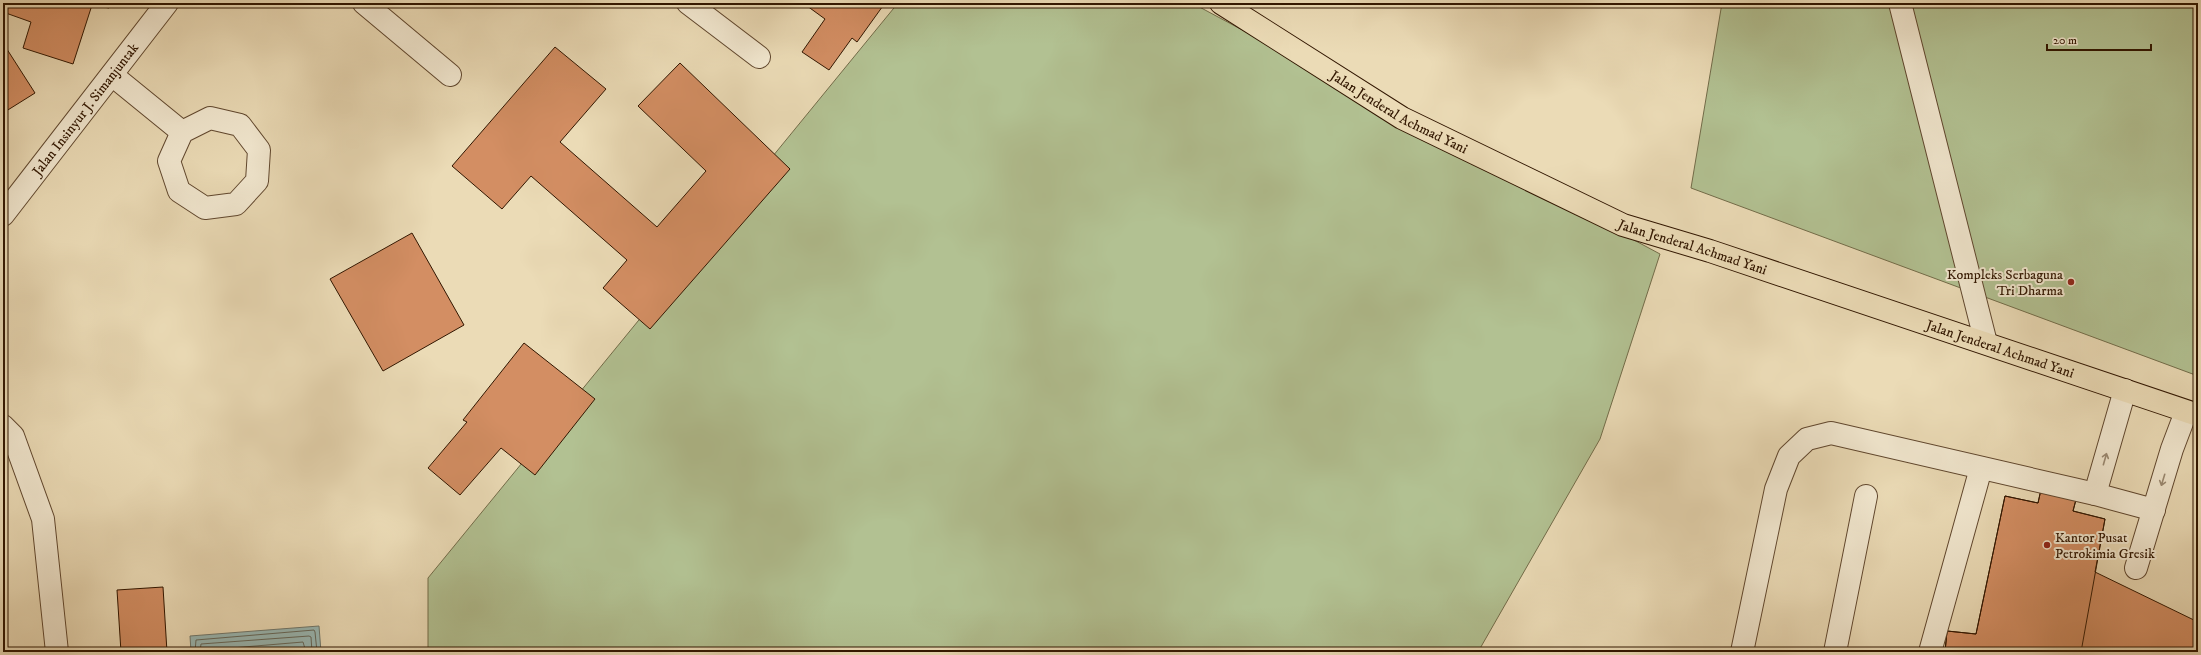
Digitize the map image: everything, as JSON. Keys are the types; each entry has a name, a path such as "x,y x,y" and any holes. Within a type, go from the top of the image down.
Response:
{"main road":[{"name":"Jalan Jenderal Achmad Yani","path":"1221,3 1402,118 1623,224 1710,251 1986,343 2192,414"}],"street":[{"name":"Jalan Insinyur J. Simanjuntak","path":"3,215 167,3"},
{"path":"364,3 450,76"},
{"path":"688,3 759,57"},
{"path":"1900,3 1986,343"},
{"path":"112,75 182,132"},
{"path":"210,118 240,126 259,150 257,181 236,204 205,208 179,191 169,161 182,132 210,118"},
{"path":"2095,494 2126,390"},
{"path":"2136,568 2172,449 2192,414"},
{"path":"3,426 13,436 43,519 58,652"},
{"path":"1742,652 1776,489 1789,456 1807,439 1831,434 2095,494 2154,510"},
{"path":"1930,652 1981,468"},
{"path":"1835,652 1866,496"}],"green space":[{"path":"898,3 1192,3 1660,254 1600,439 1478,652 428,652 428,578"},
{"name":"Kompleks Serbaguna Tri Dharma","path":"1722,3 2198,3 2198,376 1691,188"}],"water":[{"path":"319,626 321,652 191,652 190,636"}],"building":[{"path":"3,3 111,3 109,8 92,5 73,64 23,48 31,22 3,12"},
{"path":"803,3 885,3 857,42 852,38 829,70 802,52 825,19"},
{"path":"3,43 35,93 3,113"},
{"path":"555,47 606,89 560,142 657,227 706,171 638,106 680,63 790,169 650,329 603,288 627,260 531,176 502,209 452,166"},
{"path":"412,233 464,325 383,371 330,279"},
{"path":"524,343 595,399 535,475 501,448 460,495 428,468 467,422 463,420"},
{"name":"Kantor Pusat Petrokimia Gresik","path":"2042,485 2078,492 2073,511 2105,519 2095,572 2198,622 2198,652 1945,652 1947,631 1976,634 2005,496 2038,503"},
{"name":"Kantor Pusat Petrokimia Gresik","path":"2042,485 2078,492 2073,511 2105,519 2081,652 1945,652 1947,631 1976,634 2005,496 2038,503"},
{"path":"163,587 167,652 121,652 117,590"}],"place":[{"name":"Kompleks Serbaguna Tri Dharma","path":"2071,282"},
{"name":"Kantor Pusat Petrokimia Gresik","path":"2047,545"}]}
